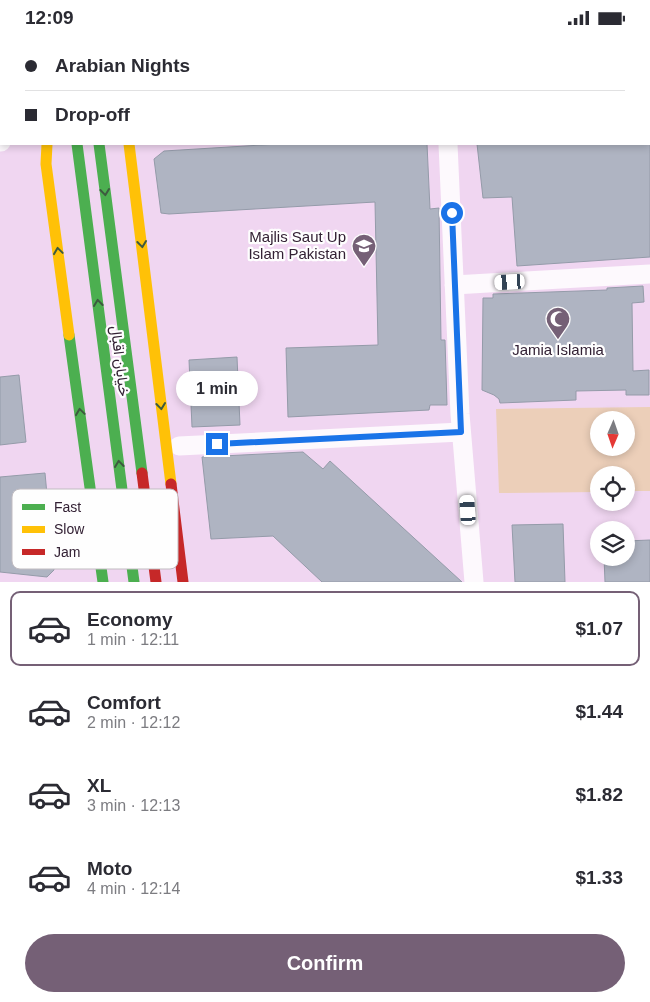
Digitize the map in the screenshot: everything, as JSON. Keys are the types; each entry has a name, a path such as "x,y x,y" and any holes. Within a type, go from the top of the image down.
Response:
{"main road":[{"path":"47,145 46,164 90,489"},
{"name":"خیابان اقبال","path":"77,145 122,489"},
{"name":"خیابان اقبال","path":"99,145 144,489"},
{"path":"129,145 171,489"},
{"path":"178,549 182,582"},
{"path":"100,569 102,582"},
{"name":"خیابان اقبال","path":"132,569 134,582"},
{"name":"خیابان اقبال","path":"154,569 156,582"}],"street":[{"path":"448,145 461,432 474,582"},
{"path":"454,285 650,275"},
{"path":"179,447 461,432"}],"shaded area":[{"path":"650,407 650,491 635,491 635,466 590,466 590,492 499,493 496,409"}],"building":[{"path":"262,145 427,145 430,209 439,208 441,340 445,340 447,405 430,405 429,410 288,417 286,348 378,345 375,202 161,213 154,159 164,151"},
{"path":"477,145 650,145 650,257 517,266 512,197 483,198"},
{"name":"Jamia Islamia","path":"643,286 644,302 632,303 633,371 649,370 649,395 626,395 626,390 576,391 576,400 500,403 499,399 494,395 482,390 483,298 493,298 493,294 607,290 607,288"},
{"path":"237,357 240,425 192,427 189,360"},
{"path":"19,375 26,442 0,445 0,377"},
{"path":"303,452 323,469 330,461 462,582 322,582 273,536 211,539 202,457"},
{"path":"45,473 46,489 12,489 12,569 54,569 47,577 0,572 0,477"},
{"path":"563,524 565,582 515,582 512,525"},
{"path":"650,540 650,582 605,582 604,566 635,566 635,541"}],"traffic: fast":[{"path":"77,145 122,489"},
{"path":"99,145 142,473"},
{"path":"69,335 90,489"},
{"path":"101,569 103,582"},
{"path":"132,569 134,582"}],"traffic: slow":[{"path":"47,145 46,164 69,335"},
{"path":"129,145 171,484"}],"traffic: jam":[{"path":"142,473 144,489"},
{"path":"171,484 172,489"},
{"path":"178,541 183,582"},
{"path":"154,569 156,582"}],"place":[{"name":"Majlis Saut Up Islam Pakistan","path":"364,267"},
{"name":"Jamia Islamia","path":"558,340"}],"route":[{"path":"217,444 461,432 452,213"}]}
